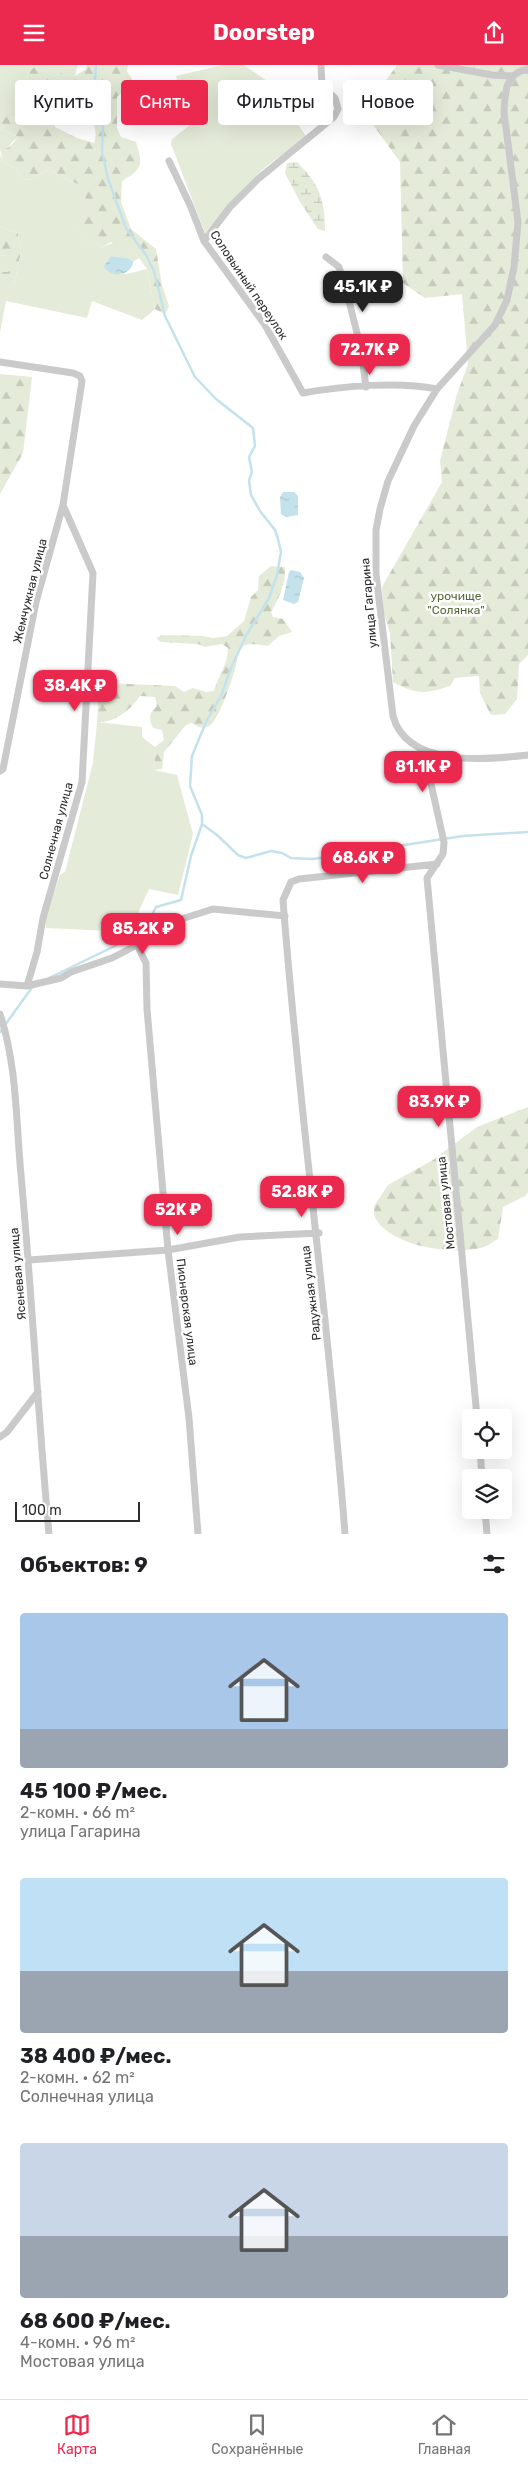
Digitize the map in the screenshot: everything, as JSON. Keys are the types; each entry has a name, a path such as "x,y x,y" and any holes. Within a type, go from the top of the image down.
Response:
{"street":[{"path":"204,241 230,207 258,179 334,117 338,109 335,98 322,86 321,65"},
{"path":"438,65 492,75 512,76 528,69"},
{"name":"улица Гагарина","path":"512,76 506,84 504,111 518,222 514,267 507,300 495,325 437,389 414,425 401,452 388,481 376,530 376,573 393,716 396,729 404,739 427,751 461,758 487,759 528,755"},
{"name":"Соловьиный переулок","path":"169,161 190,205 204,241 265,325 303,393 366,387"},
{"path":"326,257 339,267 347,293 361,349 366,387 422,386 437,389"},
{"name":"Жемчужная улица","path":"0,362 73,373 80,376 82,381 63,505 36,602 3,769 0,771"},
{"name":"Солнечная улица","path":"27,986 37,952 43,918 82,782 93,573 63,505"},
{"name":"Мостовая улица","path":"427,751 425,757 444,839 443,854 438,865 427,878 476,1409"},
{"name":"Радужная улица","path":"345,1534 334,1392 283,900 292,882 299,879 438,865"},
{"path":"0,984 27,986 61,979 71,972 112,957 137,945 150,929 213,909 285,916"},
{"name":"Пионерская улица","path":"137,945 146,963 147,1009 168,1250 189,1418 198,1534"},
{"name":"Ясеневая улица","path":"0,1015 8,1038 29,1260 49,1534"},
{"path":"29,1260 168,1250 240,1237 317,1233"},
{"path":"0,1437 7,1432 38,1392"},
{"path":"486,1519 487,1534"}],"green space":[{"path":"0,65 78,65 75,76 61,73 54,76 35,67 29,70 27,80 15,80 15,118 0,116"},
{"path":"86,65 128,65 127,71 132,79 121,80 121,93 117,97 117,128 121,137 136,142 140,156 140,165 134,173 122,181 121,202 131,229 156,249 162,285 169,306 167,311 163,313 155,309 147,269 136,254 111,242 102,247 95,241 85,241 78,234 75,225 78,219 79,185 48,169 31,180 22,179 17,169 3,162 0,149 8,148 19,137 0,129 0,116 15,118 15,125 55,127 77,138 94,143 96,133 94,125 111,125 111,80 27,80 29,70 35,67 54,76 61,73 75,76 86,69"},
{"path":"222,65 244,65 266,80 218,80 218,125 298,125 306,136 257,175 205,233 171,144 172,139 190,125 208,125 208,80 177,80 176,76"},
{"name":"урочище \"Солянка\"","path":"397,65 528,65 528,655 519,664 517,699 505,714 491,715 480,693 479,676 455,678 450,686 427,692 415,691 393,682 390,633 383,611 382,587 442,482 440,461 457,394 468,364 462,294 425,298 403,283 400,162 373,125 433,125 433,80 386,80"},
{"path":"30,125 55,125 55,127"},
{"path":"0,129 19,137 8,148 0,149"},
{"path":"0,154 3,162 17,169 22,179 31,180 48,169 79,185 93,212 79,220 76,227 77,231 85,241 95,241 102,247 123,239 139,258 133,262 128,258 111,256 110,273 127,274 147,269 155,309 142,320 92,301 87,318 6,301 0,333 0,284 14,284 21,252 18,233 0,227"},
{"path":"297,162 316,185 324,210 325,231 318,229 300,202 285,173 287,163"},
{"path":"0,227 18,233 21,252 14,284 0,284 0,271 8,272 8,256 0,255"},
{"path":"0,255 8,256 14,265 8,272 0,271"},
{"path":"0,374 32,377 23,453 0,494"},
{"path":"271,566 285,567 285,573 281,591 271,612 273,617 283,619 292,632 279,636 268,646 250,644 242,646 238,654 229,689 213,722 204,728 191,723 186,725 164,752 162,769 154,770 155,747 164,740 162,730 153,728 150,721 150,716 157,706 155,697 140,696 122,715 110,721 97,722 99,687 105,683 175,686 184,692 193,688 206,692 214,691 225,665 228,648 222,644 205,647 198,644 161,642 156,638 162,635 213,638 227,636 244,621 251,597 258,590 259,576"},
{"path":"97,722 142,727 142,737 155,747 154,770 177,775 193,834 178,895 149,889 129,932 46,928 46,916 60,875 65,872 93,763"},
{"path":"528,1107 528,1192 525,1196 503,1207 498,1239 484,1247 472,1250 442,1250 411,1243 397,1237 377,1221 374,1206 388,1185 433,1160 477,1127"}],"water":[{"path":"111,256 128,258 133,262 132,267 125,273 110,273 104,266"},
{"path":"283,492 294,492 298,496 298,515 286,517 281,514 280,497"},
{"path":"291,570 300,572 304,578 298,602 294,604 283,600"}],"waterway":[{"path":"49,978 121,943 147,925 156,907 181,900 191,856 202,824 202,815 190,786 192,756 206,722 221,696 231,668 247,634 269,598 277,575 281,552 275,530 260,511 251,495 249,480 252,472 249,457 255,446 253,428 216,399 195,377 165,316 154,271 146,255 126,228 108,179 102,151 104,99 95,81 96,65"},
{"path":"202,824 238,855 246,858 271,851 282,853 291,858 313,859 463,836 528,832"},
{"path":"0,1032 33,986"}]}
